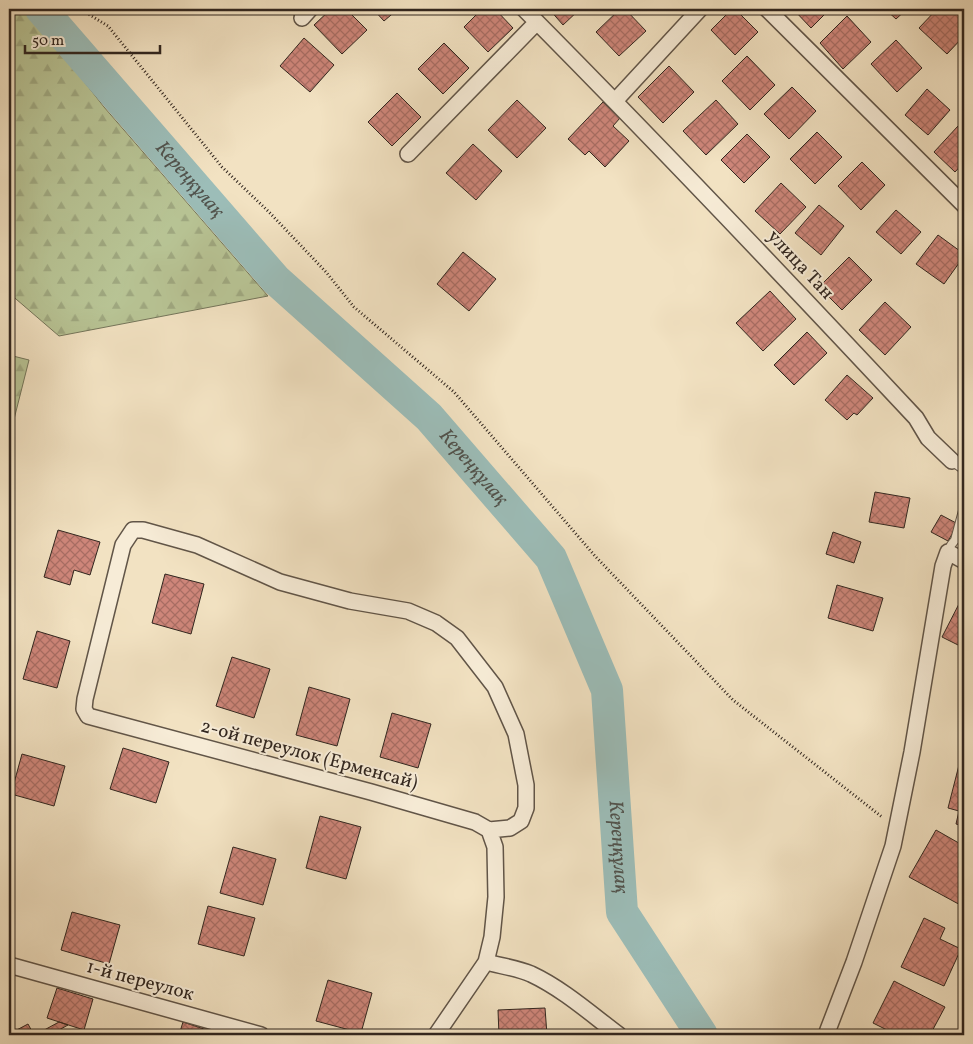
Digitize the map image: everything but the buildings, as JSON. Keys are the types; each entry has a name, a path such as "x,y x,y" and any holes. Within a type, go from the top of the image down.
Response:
{"street":[{"name":"улица Тан","path":"524,9 615,101 902,403 916,418 928,438 958,466"},
{"path":"615,101 700,9"},
{"path":"767,9 964,205"},
{"path":"408,154 537,22"},
{"name":"2-ой переулок (Ерменсай)","path":"133,530 143,530 197,545 280,582 350,601 408,612 436,624 457,638 495,687 516,734 526,785 526,808 521,821 510,828 489,830 475,822 371,792 88,716 84,709 85,699 123,545 133,530"},
{"path":"826,1035 854,962 892,846 912,752 943,566 951,546 964,561"},
{"path":"436,1035 486,962 492,936 496,897 495,847 489,830"},
{"path":"486,962 519,970 535,977 568,996 620,1035"},
{"name":"1-й переулок","path":"9,965 261,1035"}],"lane":[{"path":"951,546 964,507"},
{"path":"951,546 964,541"}],"path":[{"path":"80,9 108,26 222,167 275,218 326,272 354,308 454,392 595,556 733,700 896,828"}],"green space":[{"path":"9,9 27,9 104,107 268,296 59,336 9,293"},
{"path":"9,355 29,360 9,439"}],"waterway":[{"name":"Кереңқұлақ","path":"41,9 276,280 429,417 551,558 607,690 622,912 702,1035"}]}
